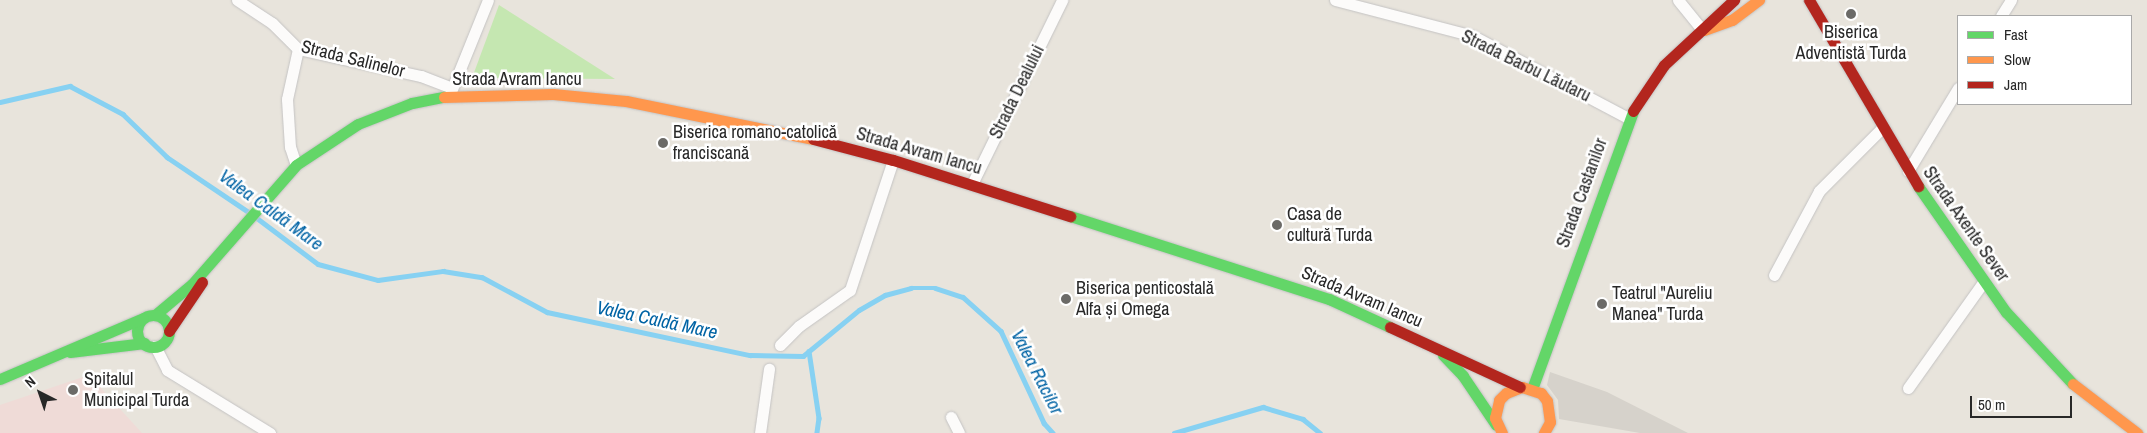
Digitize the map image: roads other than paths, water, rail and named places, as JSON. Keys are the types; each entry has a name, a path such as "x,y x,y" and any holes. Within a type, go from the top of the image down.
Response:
{"main road":[{"name":"Strada Castanilor","path":"1526,388 1628,118 1664,65 1734,0"},
{"name":"Strada Castanilor","path":"1702,30 1732,20 1759,0"},
{"name":"Strada Axente Sever","path":"1809,0 1908,171 1984,281 2029,340 2066,378 2137,433"},
{"name":"Strada Avram Iancu","path":"222,251 269,193 296,165 358,124 412,103 451,92 553,94 626,101 816,140 893,160 972,184 1329,299 1526,388"},
{"path":"0,379 67,352 92,338 155,315 192,284 222,251"},
{"path":"67,352 82,353 129,343 149,345 165,341 169,330 222,251"},
{"path":"155,315 165,320 169,330"},
{"path":"143,318 138,328 149,345"},
{"name":"Strada Avram Iancu","path":"1436,348 1463,376 1500,430"},
{"path":"1500,430 1496,409 1499,400 1506,394 1526,388 1547,401 1551,411 1544,433"}],"street":[{"name":"Strada Salinelor","path":"237,0 272,23 298,49 422,76 451,92"},
{"path":"451,92 488,0"},
{"name":"Strada Dealului","path":"972,184 1062,0"},
{"name":"Strada Barbu Lăutaru","path":"1335,0 1473,36 1628,118"},
{"path":"1678,0 1702,30"},
{"path":"2002,15 2011,0"},
{"path":"296,165 290,147 287,99 298,49"},
{"path":"1908,171 1957,90"},
{"path":"1774,275 1820,191 1882,128"},
{"path":"780,345 799,326 850,290 893,160"},
{"path":"1908,388 1984,281"},
{"path":"149,345 167,370 270,433"},
{"path":"760,433 769,370"},
{"path":"951,417 959,433"}],"waterway":[{"name":"Valea Caldă Mare","path":"0,102 70,86 123,114 167,157 250,213"},
{"name":"Valea Caldă Mare","path":"257,218 318,264 378,280 443,271 482,277 547,312 750,355 803,356 859,310 885,295 911,288 935,288 963,297 1001,331 1044,423 1053,433"},
{"name":"Valea Racilor","path":"809,351 819,418 817,433"},
{"name":"Valea Racilor","path":"1174,433 1263,407 1303,419 1320,433"}],"place":[{"name":"Biserica Adventistă Turda","path":"1851,14"},
{"name":"Biserica romano-catolică franciscană","path":"663,143"},
{"name":"Casa de cultură Turda","path":"1277,225"},
{"name":"Biserica penticostală Alfa și Omega","path":"1066,299"},
{"name":"Teatrul \"Aureliu Manea\" Turda","path":"1602,304"},
{"name":"Spitalul Municipal Turda","path":"73,390"}]}
